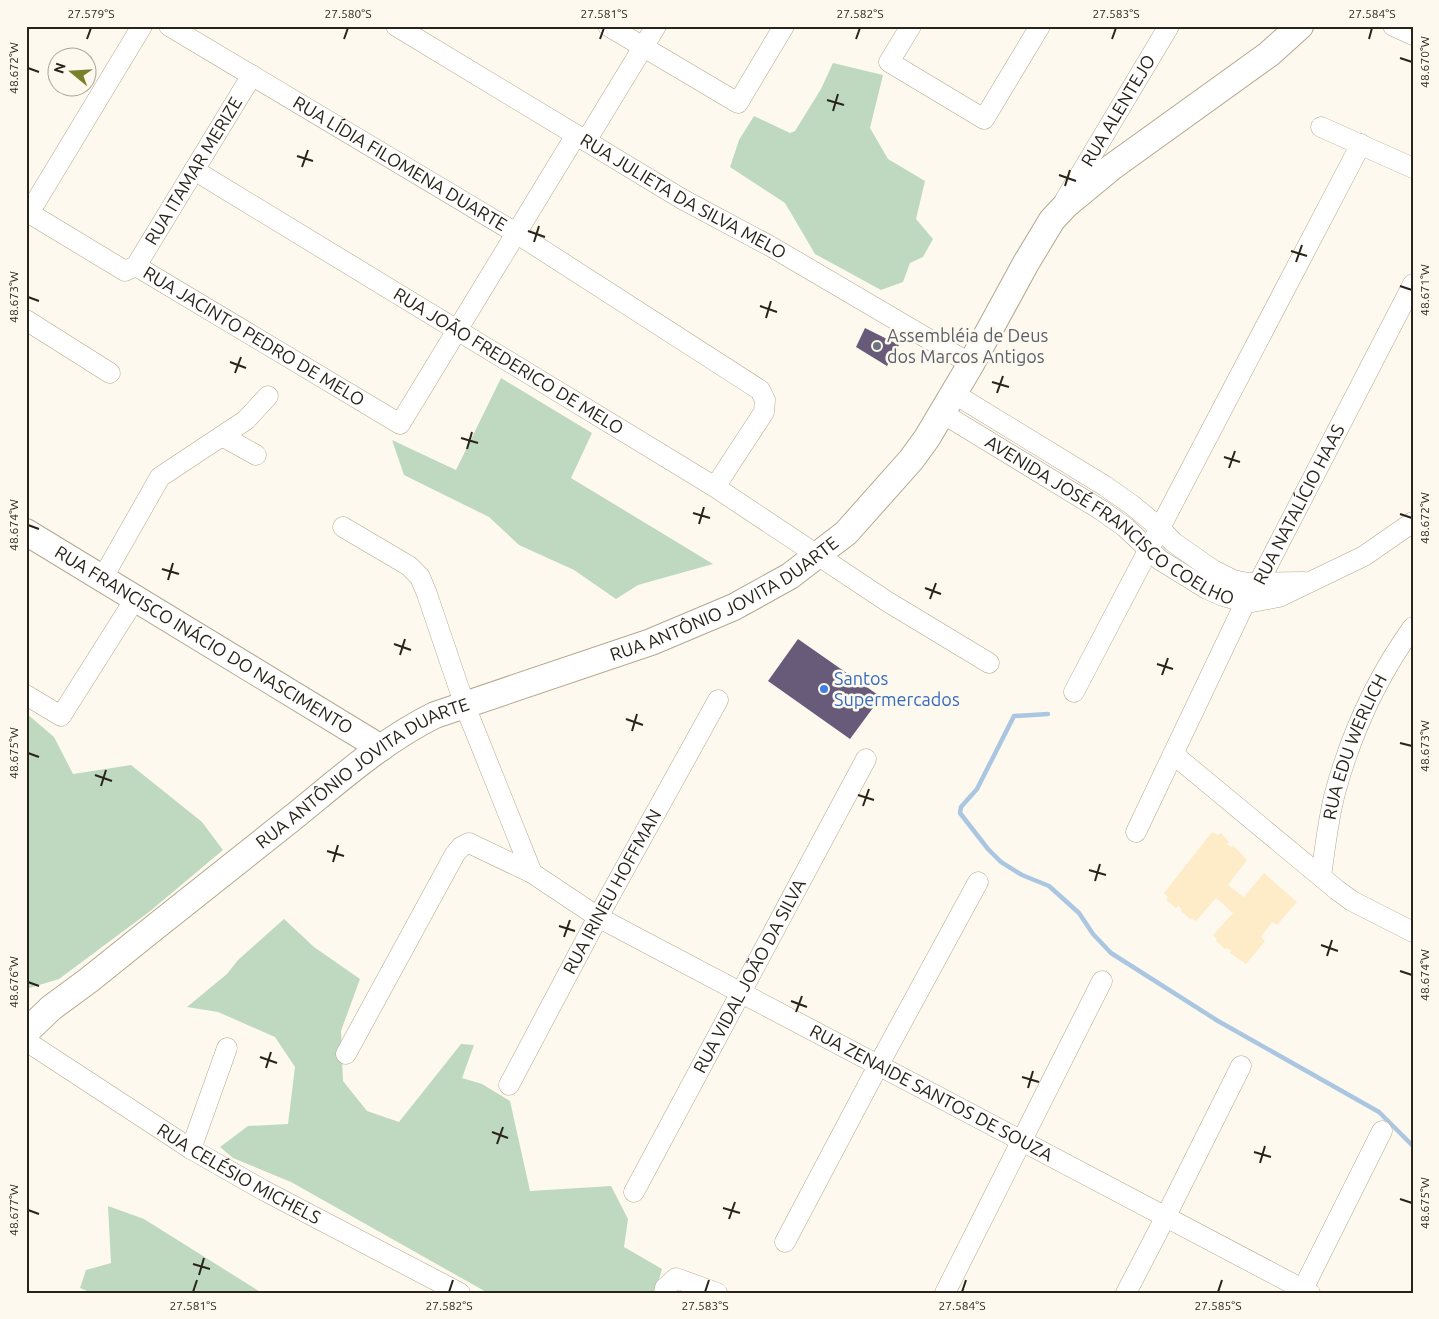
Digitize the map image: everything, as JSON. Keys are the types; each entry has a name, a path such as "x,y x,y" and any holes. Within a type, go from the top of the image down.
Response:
{"main road":[{"name":"RUA ANTÔNIO JOVITA DUARTE","path":"26,1032 51,1008 89,980 381,748 418,724 435,715 651,642 734,607 790,576 846,534 911,460 971,364 1026,263 1052,220 1066,205 1134,150 1268,54 1300,26"},
{"name":"RUA FRANCISCO INÁCIO DO NASCIMENTO","path":"26,532 381,748"},
{"path":"26,1015 51,1008"}],"street":[{"name":"RUA JACINTO PEDRO DE MELO","path":"142,26 29,213 125,271 136,266 400,424 457,330"},
{"name":"RUA LÍDIA FILOMENA DUARTE","path":"170,26 516,233 760,390 765,400 764,412 715,487"},
{"name":"RUA JULIETA DA SILVA MELO","path":"396,26 707,214 770,246 971,364"},
{"path":"608,26 738,103 784,26"},
{"path":"457,330 516,233 656,26"},
{"path":"911,26 889,62 984,119 1040,26"},
{"name":"RUA ALENTEJO","path":"1052,220 1169,26"},
{"path":"1393,26 1413,34"},
{"name":"RUA ITAMAR MERIZE","path":"136,266 252,75"},
{"path":"1321,127 1413,168"},
{"path":"1106,132 1108,139 1116,148 1134,150"},
{"path":"1074,692 1361,144"},
{"name":"RUA JOÃO FREDERICO DE MELO","path":"194,170 715,487 888,602 989,663"},
{"name":"RUA NATALÍCIO HAAS","path":"1136,832 1246,603 1259,583 1413,284"},
{"path":"26,320 110,373"},
{"path":"102,579 160,477 246,420 268,396"},
{"name":"AVENIDA JOSÉ FRANCISCO COELHO","path":"948,403 1097,482 1132,505 1160,528 1173,542 1213,570 1233,580 1248,583 1311,581"},
{"name":"AVENIDA JOSÉ FRANCISCO COELHO","path":"948,403 1125,527 1160,560 1207,589 1246,603 1279,597 1364,556 1412,522"},
{"path":"222,436 256,455"},
{"path":"343,527 409,566 420,577 465,706 532,873"},
{"path":"26,695 61,716 135,598"},
{"name":"RUA EDU WERLICH","path":"1321,876 1335,794 1353,738 1376,688 1413,627"},
{"name":"RUA IRINEU HOFFMAN","path":"509,1085 598,917 718,700"},
{"path":"1173,754 1352,901 1413,932"},
{"name":"RUA VIDAL JOÃO DA SILVA","path":"634,1192 866,760"},
{"name":"RUA ZENAIDE SANTOS DE SOUZA","path":"346,1054 454,854 469,842 532,873 598,917 1305,1291"},
{"path":"785,1242 978,882"},
{"path":"945,1293 1102,981"},
{"name":"RUA CELÉSIO MICHELS","path":"26,1041 191,1150 460,1293"},
{"path":"191,1150 227,1048"},
{"path":"1126,1293 1241,1066"},
{"path":"1305,1291 1382,1132"},
{"path":"664,1293 666,1288 676,1278 718,1293"}],"shaded area":[{"path":"1212,832 1218,835 1221,833 1229,842 1227,844 1231,847 1233,845 1247,860 1228,885 1244,897 1264,873 1297,902 1277,925 1272,922 1261,937 1265,941 1246,964 1230,953 1231,951 1227,948 1225,949 1216,941 1217,939 1213,935 1233,913 1216,898 1196,921 1191,918 1191,920 1181,911 1182,909 1178,906 1176,908 1166,900 1168,897 1164,893"}],"green space":[{"path":"833,63 883,75 870,128 888,159 925,181 916,219 933,239 923,257 910,263 903,282 881,290 815,254 785,203 730,167 739,140 754,116 790,133 795,131 821,89"},
{"path":"501,378 592,433 571,478 713,564 638,585 616,599 574,570 519,545 489,517 404,475 392,440 456,470"},
{"path":"26,713 54,737 73,774 131,765 202,822 223,850 149,912 59,979 26,989"},
{"path":"284,919 314,947 360,979 341,1031 343,1081 367,1111 399,1122 461,1044 474,1045 462,1078 482,1084 510,1101 530,1191 611,1186 628,1219 624,1247 662,1269 655,1293 488,1293 291,1182 233,1158 220,1147 248,1126 288,1124 295,1067 275,1037 218,1012 187,1007 227,974 238,960"},
{"path":"108,1206 144,1219 262,1293 92,1293 80,1288 86,1270 111,1263"}],"building":[{"name":"Assembléia de Deus dos Marcos Antigos","path":"865,328 899,345 887,366 856,347"},
{"name":"Santos Supermercados","path":"798,639 881,697 850,739 768,681"}],"waterway":[{"path":"1048,714 1014,716 977,789 961,807 960,813 988,849 1001,862 1022,875 1049,886 1079,913 1093,934 1111,953 1218,1021 1379,1112 1413,1146"}],"place":[{"name":"Assembléia de Deus dos Marcos Antigos","path":"877,346"},
{"name":"Santos Supermercados","path":"824,689"}]}
